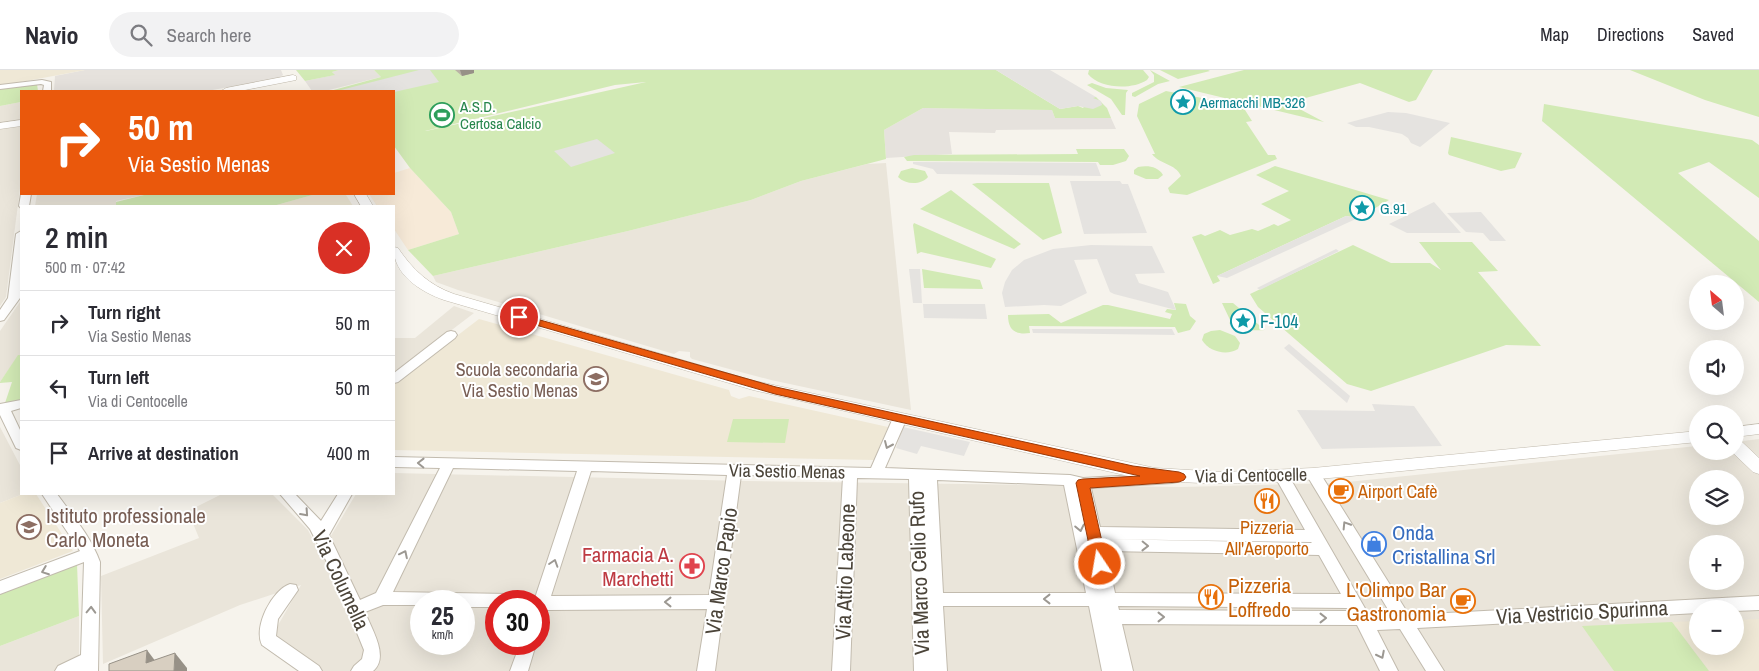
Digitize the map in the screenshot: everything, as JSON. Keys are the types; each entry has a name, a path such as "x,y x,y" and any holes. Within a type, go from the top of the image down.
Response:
{"street":[{"path":"230,90 290,74 299,90"},
{"path":"0,88 44,82 48,84 47,90"},
{"path":"0,126 20,123"},
{"path":"0,318 14,298 20,243"},
{"name":"Via di Centocelle","path":"395,252 414,280 441,295 753,385 1133,471 1179,477 1314,474 1689,437"},
{"path":"395,378 451,335"},
{"path":"20,404 2,409 20,443"},
{"path":"876,472 900,418"},
{"path":"1744,431 1759,429"},
{"path":"1744,454 1759,468"},
{"name":"Via Sestio Menas","path":"395,462 876,472 1077,482 1144,481 1179,477"},
{"path":"382,598 449,463"},
{"path":"544,590 586,466"},
{"name":"Via Marco Papio","path":"706,671 736,470"},
{"name":"Via Attio Labeone","path":"841,671 850,472"},
{"path":"1314,474 1435,671"},
{"name":"Via Marco Celio Rufo","path":"923,475 928,599 938,671"},
{"path":"1281,475 1353,601 1389,671"},
{"path":"1077,482 1095,539 1111,671"},
{"path":"1077,482 1102,600 1112,617 1124,671"},
{"path":"51,495 90,553 92,586 89,665 64,671"},
{"name":"Via Columella","path":"288,495 322,533 356,608 372,650 370,664 360,671"},
{"path":"322,533 344,495"},
{"path":"1095,539 1320,543"},
{"path":"0,588 90,553"},
{"path":"290,590 269,620 268,640 313,671"},
{"path":"356,608 382,598 485,600"},
{"path":"928,599 1353,601"},
{"name":"Via Marco Celio Rufo","path":"923,671 928,599"},
{"path":"550,605 717,602"},
{"name":"Via Vestricio Spurinna","path":"1364,621 1406,621 1759,603"},
{"path":"1112,617 1364,621"},
{"path":"519,671 524,655"}],"shaded area":[{"path":"0,70 85,70 0,86"},
{"path":"85,70 281,70 283,75 278,78 212,90 54,90 55,76"},
{"path":"339,70 374,70 381,77 329,90 311,90 305,81 334,75 332,72"},
{"path":"419,70 430,70 439,82 395,92 395,90 341,90"},
{"path":"996,70 1050,70 1096,97 1093,98 1101,101 1102,105 1093,109 1078,106 1060,109"},
{"path":"20,102 20,119 18,121 0,123 0,106"},
{"path":"923,108 1052,110 1055,118 1111,118 1116,129 996,130 995,133 949,132 952,154 886,158 884,130"},
{"path":"1388,112 1406,113 1450,123 1420,147 1411,143 1402,134 1369,127 1356,127 1347,123"},
{"path":"20,125 20,189 6,297 0,306 0,130 1,128"},
{"path":"597,139 615,153 571,167 554,151"},
{"path":"913,162 1096,163 1101,176 937,174 933,169 913,164"},
{"path":"886,163 911,410 771,380 692,359 690,352 679,351 674,354 458,290 436,282 433,276 628,231 751,200 801,181 867,164"},
{"path":"410,168 451,212 459,234 408,250 395,230 395,205 376,205 370,195 395,195 395,173"},
{"path":"1070,181 1120,181 1122,184 1128,184 1147,233 1084,234"},
{"path":"37,195 143,195 116,201 116,205 35,205"},
{"path":"312,195 346,195 352,205 277,205"},
{"path":"1434,202 1461,233 1407,233 1389,224"},
{"path":"1481,212 1506,241 1490,241 1483,233 1466,232 1447,213"},
{"path":"1346,216 1358,218 1227,278 1217,276"},
{"path":"1091,245 1152,246 1165,273 1135,274 1139,283 1168,292 1176,310 1110,292 1097,259 1074,260 1087,293 1061,306 1005,307 1002,293 1005,282 1012,270 1024,260 1053,249"},
{"path":"1336,249 1339,251 1260,290 1257,288"},
{"path":"909,269 920,269 922,303 913,303"},
{"path":"20,302 20,355 0,382 0,331"},
{"path":"923,304 985,304 987,319 924,318"},
{"path":"454,306 474,313 395,373 395,338 415,338"},
{"path":"479,319 729,390 731,396 739,399 749,396 888,427 874,460 395,450 395,383"},
{"path":"1032,329 1172,329 1175,335 1033,333"},
{"path":"1289,344 1350,396 1347,403 1284,348"},
{"path":"1372,404 1414,406 1442,446 1322,449 1297,410 1375,411"},
{"path":"0,427 20,465 20,495 0,503"},
{"path":"903,427 970,442 964,456 921,446 917,454 896,448"},
{"path":"1759,439 1759,671 321,671 273,634 301,585 240,605 103,664 101,576 199,538 188,511 220,495 273,495 308,530 320,554 355,495 395,495 395,473 747,481 1181,487 1338,483 1689,447 1689,460 1744,460 1744,441"},
{"name":"Istituto professionale Carlo Moneta","path":"20,495 37,495 73,551 0,579 0,503"},
{"path":"79,616 79,660 55,671 0,671 0,646"},
{"path":"1759,619 1759,671 1709,671 1697,655 1744,655 1744,620"},
{"path":"1689,621 1689,645 1672,622"}],"green space":[{"path":"296,70 339,70 332,72 335,75 305,81"},
{"path":"374,70 996,70 1060,109 1078,106 1083,108 1092,97 1096,97 1107,108 1111,118 1055,118 1052,110 923,108 884,130 886,159 801,181 751,200 628,231 433,276 408,250 459,234 451,212 410,168 395,147 395,90 334,90 381,77","holes":["646,82 425,131 615,85"]},
{"path":"1089,70 1143,70 1149,77 1141,83 1116,86 1100,83 1093,79 1088,74"},
{"path":"1150,70 1170,81 1158,84 1135,97 1132,96 1132,93 1154,82 1154,75"},
{"path":"1160,70 1208,70 1210,71 1178,79"},
{"path":"1244,70 1433,70 1416,100 1409,102 1360,83 1291,102 1294,106 1324,122 1179,87"},
{"path":"1630,70 1759,70 1759,117 1705,100"},
{"path":"1092,83 1106,88 1128,90 1126,93 1125,115 1122,115 1111,99 1087,85"},
{"path":"37,84 38,90 20,90 20,102 0,106 0,89"},
{"path":"1166,91 1233,104 1245,110 1252,121 1246,122 1268,155 1275,155 1277,159 1187,195 1170,193 1168,188 1181,176 1175,169 1155,158 1152,154 1155,154 1137,116 1139,104"},
{"path":"1544,104 1752,140 1759,145 1759,198 1709,162 1678,173 1759,241 1759,302 1744,289 1744,275 1727,275 1542,121"},
{"path":"1451,137 1522,153 1515,168 1501,171 1449,155"},
{"path":"1076,149 1124,149 1129,156 1126,161 1113,165 1100,165 1098,162 907,161 904,157 914,155 1078,154"},
{"path":"1275,166 1389,200 1358,218 1346,216 1217,276 1220,281 1213,284 1192,237 1201,234 1205,236 1220,230 1230,235 1252,229 1258,231 1274,224 1278,226 1291,220 1261,204 1289,191 1256,175"},
{"path":"1138,167 1152,167 1163,175 1158,179 1146,179 1134,174 1134,170"},
{"path":"912,168 925,171 928,177 918,183 909,183 898,177 901,171"},
{"path":"1049,183 1062,233 1043,240 972,184"},
{"path":"951,190 1021,244 1014,249 920,209"},
{"path":"144,195 312,195 277,205 116,205 116,202"},
{"path":"914,223 996,259 991,268 921,252 917,254"},
{"path":"1419,242 1472,242 1498,271 1478,272 1541,346 1506,345 1371,391 1347,384 1258,307 1250,294 1353,245 1391,263 1430,263 1441,270"},
{"path":"922,269 980,280 983,289 924,288"},
{"path":"1174,303 1186,304 1190,316 1196,321 1190,330 1178,333 1175,327 1029,326 1030,333 1020,333 1011,328 1008,320 1008,315 1049,314 1061,323 1103,305 1170,319 1172,314 1165,312 1167,309 1176,310"},
{"path":"1222,303 1233,303 1265,330 1246,330 1229,323 1231,322"},
{"path":"1220,330 1235,336 1240,343 1238,349 1229,352 1219,352 1209,347 1202,340 1204,334"},
{"path":"18,355 20,355 20,400 5,403 12,382 0,382"},
{"path":"733,419 789,419 785,443 727,442"},
{"path":"77,564 79,616 0,646 0,593"},
{"path":"1672,622 1689,645 1689,655 1697,655 1709,671 1614,671 1582,626"}],"building":[{"path":"147,650 146,663 175,653 174,671 109,671 109,664"}],"place":[{"name":"Aermacchi MB-326","path":"1183,102"},
{"name":"A.S.D. Certosa Calcio","path":"442,115"},
{"name":"G.91","path":"1362,208"},
{"name":"F-104","path":"1243,321"},
{"name":"Scuola secondaria Via Sestio Menas","path":"596,379"},
{"name":"Airport Cafè","path":"1341,491"},
{"name":"Pizzeria All'Aeroporto","path":"1267,501"},
{"name":"Istituto professionale Carlo Moneta","path":"29,527"},
{"name":"Onda Cristallina Srl","path":"1374,544"},
{"name":"Farmacia A. Marchetti","path":"692,566"},
{"name":"Pizzeria Loffredo","path":"1211,597"},
{"name":"L'Olimpo Bar Gastronomia","path":"1463,601"}],"route":[{"path":"519,317 775,391 1133,471 1179,477 1144,481 1083,483 1100,564"}]}
